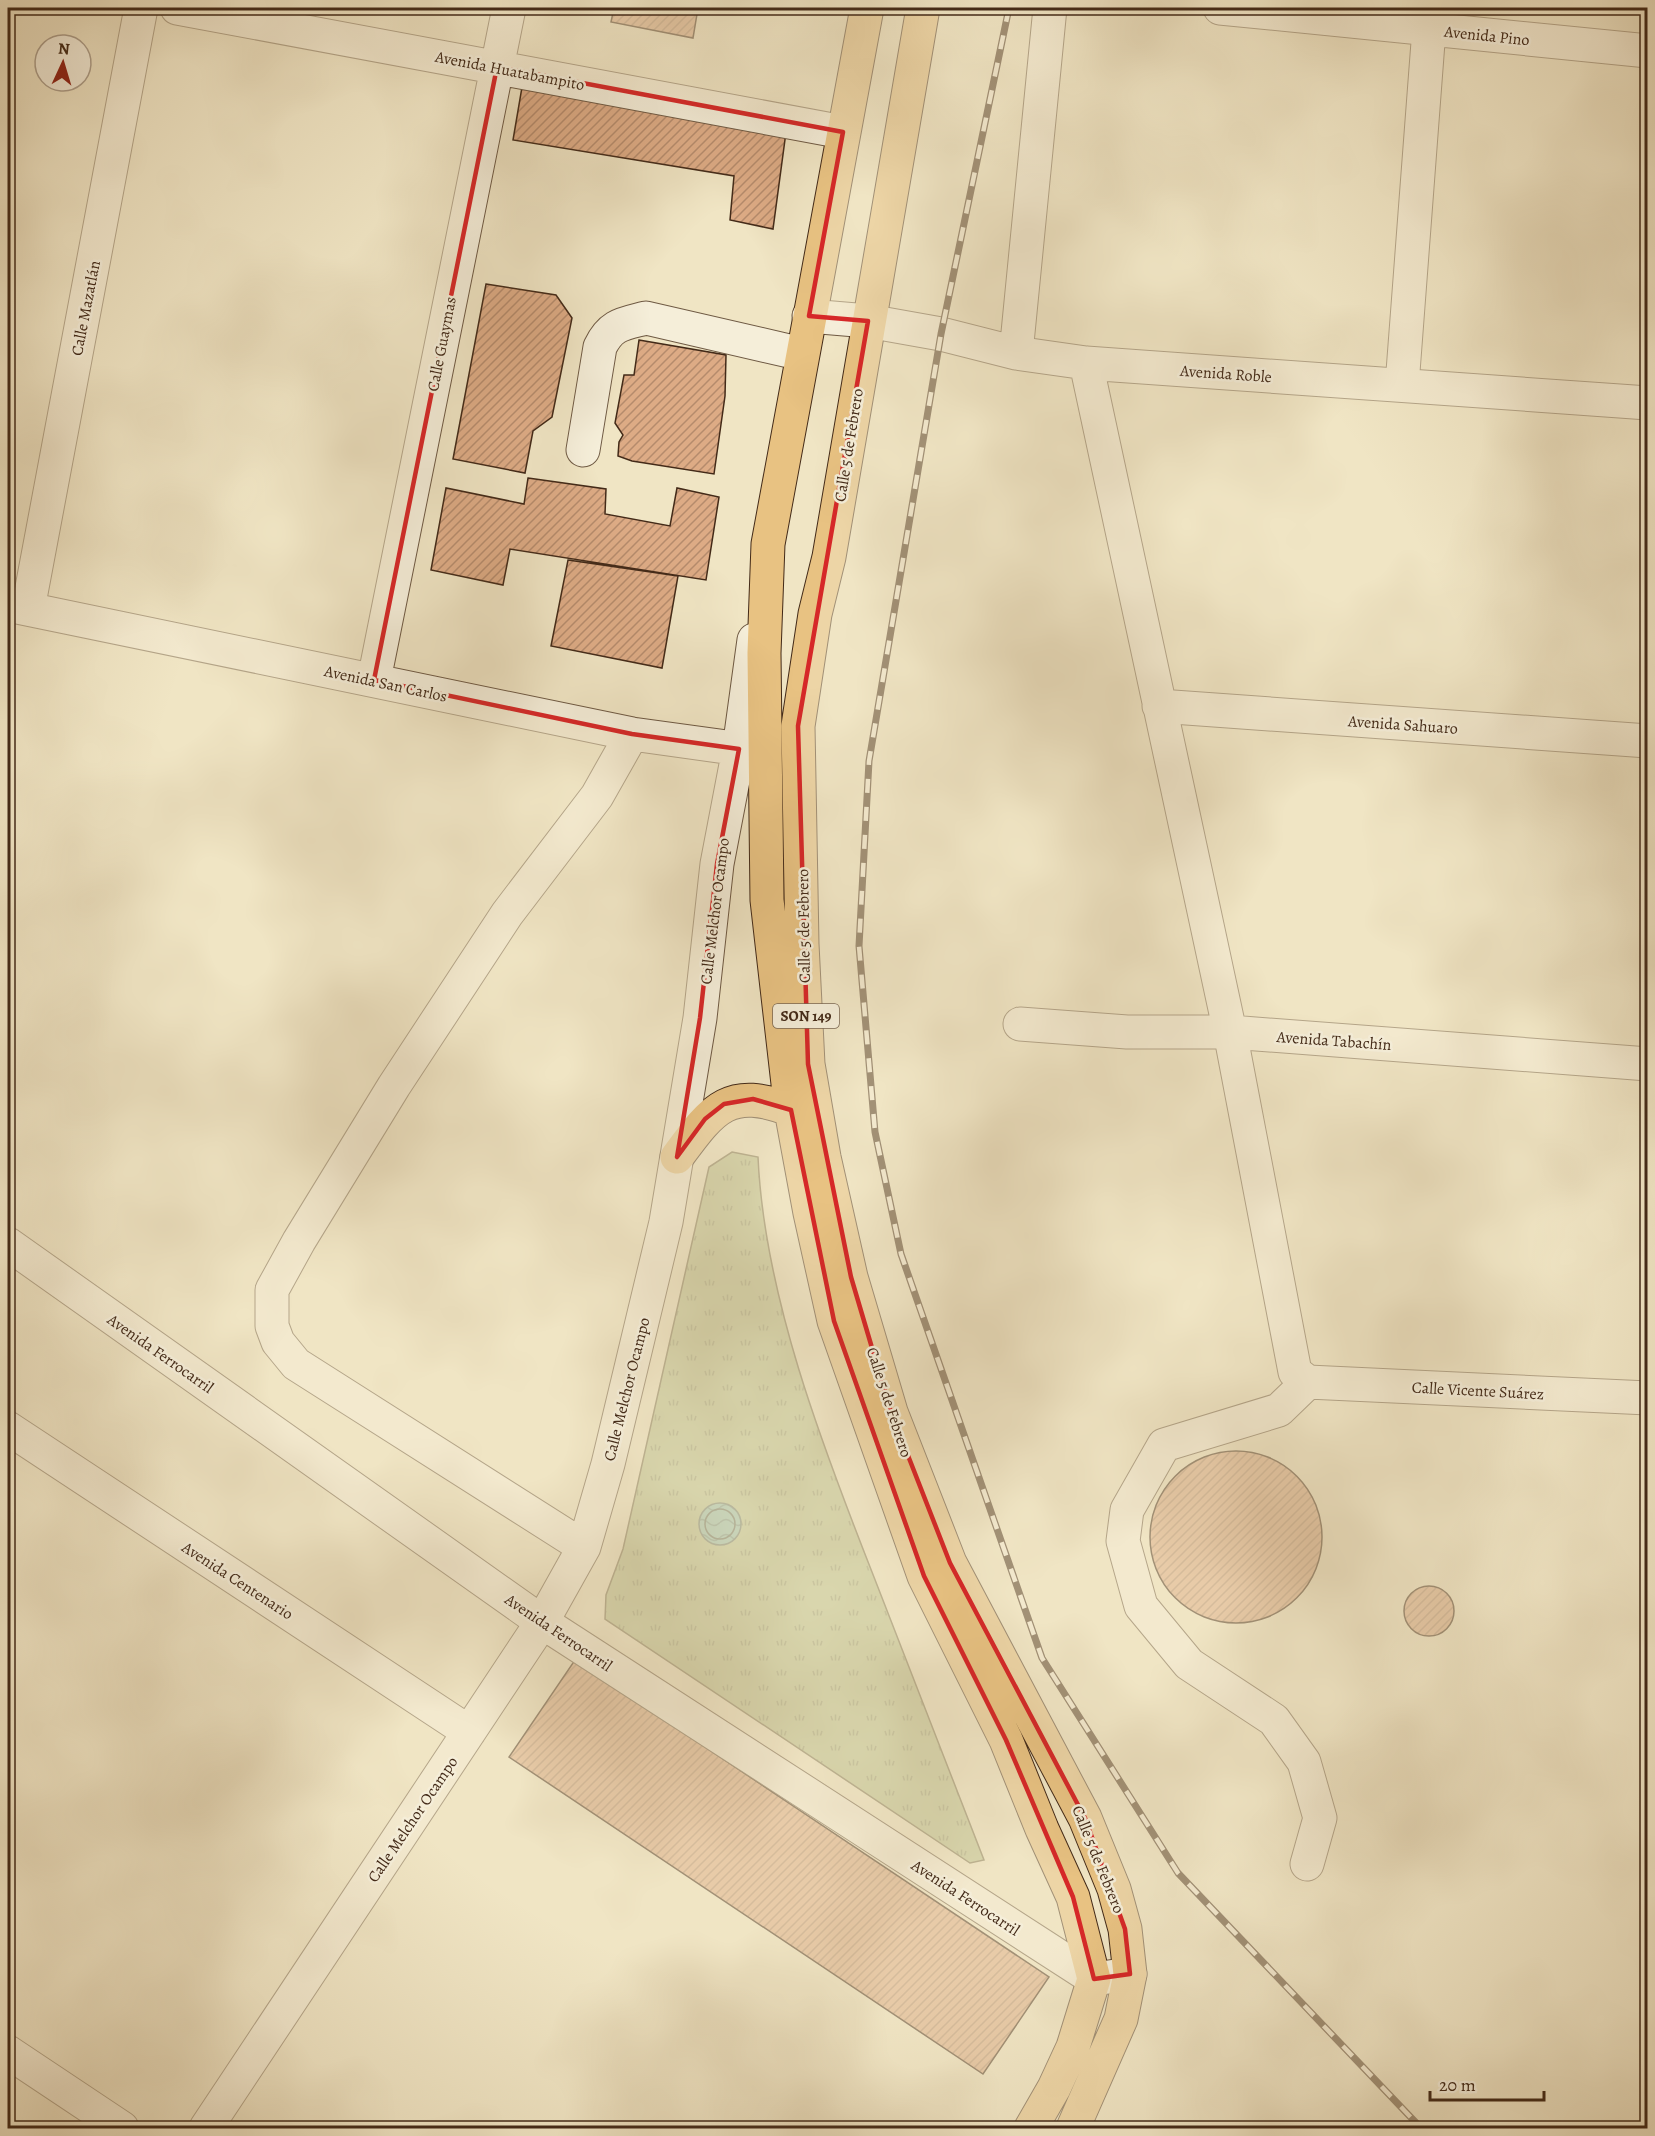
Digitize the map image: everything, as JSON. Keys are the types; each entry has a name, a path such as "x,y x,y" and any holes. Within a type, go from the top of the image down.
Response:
{"main road":[{"name":"Calle 5 de Febrero","path":"867,8 768,544 764,653 753,751 790,1110 834,1321 863,1405 924,1576 1006,1740 1042,1829 1073,1897 1094,1979"},
{"name":"Calle 5 de Febrero","path":"923,8 829,557 815,614 798,726 802,944 808,1064 824,1156 851,1277 891,1412 950,1563 1085,1818 1114,1889 1125,1929 1130,1974 1121,2019 1073,2128"},
{"path":"677,1157 705,1119 724,1104 753,1099 790,1110"},
{"path":"1031,2128 1054,2088 1073,2047 1094,1979"}],"street":[{"name":"Calle Mazatlán","path":"18,607 141,8"},
{"name":"Avenida Huatabampito","path":"177,8 843,132"},
{"name":"Calle Guaymas","path":"374,680 509,8"},
{"path":"1016,353 1050,8"},
{"name":"Avenida Pino","path":"1220,8 1647,51"},
{"path":"1402,385 1429,29"},
{"name":"Avenida Roble","path":"809,316 868,321 941,334 1016,353 1086,363 1647,403"},
{"path":"583,450 600,347 607,332 621,324 646,318 802,354"},
{"path":"1086,363 1230,1032 1295,1372 1308,1382 1279,1410 1164,1445 1126,1510 1123,1541 1141,1606 1189,1664 1274,1720 1304,1762 1320,1818 1307,1864"},
{"name":"Avenida San Carlos","path":"18,607 632,734 753,751"},
{"name":"Avenida Sahuaro","path":"1159,706 1647,741"},
{"path":"584,1547 296,1364 278,1342 272,1326 270,1310 272,1290 299,1240 394,1086 507,914 597,796 632,734"},
{"name":"Calle Melchor Ocampo","path":"206,2128 542,1622 584,1547 645,1314 666,1222 700,1018 717,864 753,751"},
{"name":"Avenida Tabachín","path":"1020,1024 1127,1032 1230,1032 1647,1064"},
{"name":"Avenida Ferrocarril","path":"8,1245 542,1622 1094,1979"},
{"name":"Calle Vicente Suárez","path":"1308,1382 1647,1398"},
{"name":"Avenida Centenario","path":"8,1428 469,1732"},
{"path":"1094,1979 1130,1974"},
{"path":"8,2052 122,2128"}],"highlighted area":[{"path":"497,67 843,132 809,316 868,321 798,726 808,1064 851,1277 891,1412 950,1563 1085,1818 1125,1929 1130,1974 1094,1979 1073,1897 1006,1740 924,1576 834,1321 791,1110 753,1099 724,1104 705,1119 677,1157 700,1018 717,864 739,749 632,734 374,680"}],"green space":[{"path":"732,1152 758,1157 771,1262 798,1368 834,1473 984,1860 970,1863 605,1619 606,1595 623,1549 709,1167"}],"water":[{"path":"720,1503 728,1504 735,1509 740,1516 740,1532 735,1539 728,1544 720,1545 712,1544 705,1539 700,1532 699,1524 700,1516 705,1509 712,1504"}],"building":[{"path":"614,8 698,8 693,38 611,22"},
{"path":"522,87 786,132 773,229 730,220 734,176 513,140"},
{"path":"486,284 556,295 572,318 552,417 533,431 525,473 453,459"},
{"path":"639,340 726,355 725,396 714,474 632,461 618,456 619,442 623,435 615,423 624,375 634,375"},
{"path":"528,478 606,489 605,514 670,526 677,488 719,497 706,580 510,549 503,585 431,570 446,488 524,504"},
{"path":"568,560 678,576 662,668 551,646"},
{"path":"1236,1451 1269,1458 1297,1476 1315,1504 1322,1537 1315,1570 1297,1598 1269,1616 1236,1623 1203,1616 1175,1598 1157,1570 1150,1537 1157,1504 1175,1476 1203,1458"},
{"path":"1434,1586 1447,1593 1453,1601 1453,1621 1447,1629 1439,1635 1424,1636 1411,1629 1405,1621 1404,1606 1411,1593 1419,1587"},
{"path":"575,1660 1049,1977 983,2074 509,1757"}],"railway":[{"path":"1009,8 941,334 869,761 859,946 875,1132 901,1254 1042,1658 1178,1873 1421,2128"}]}
